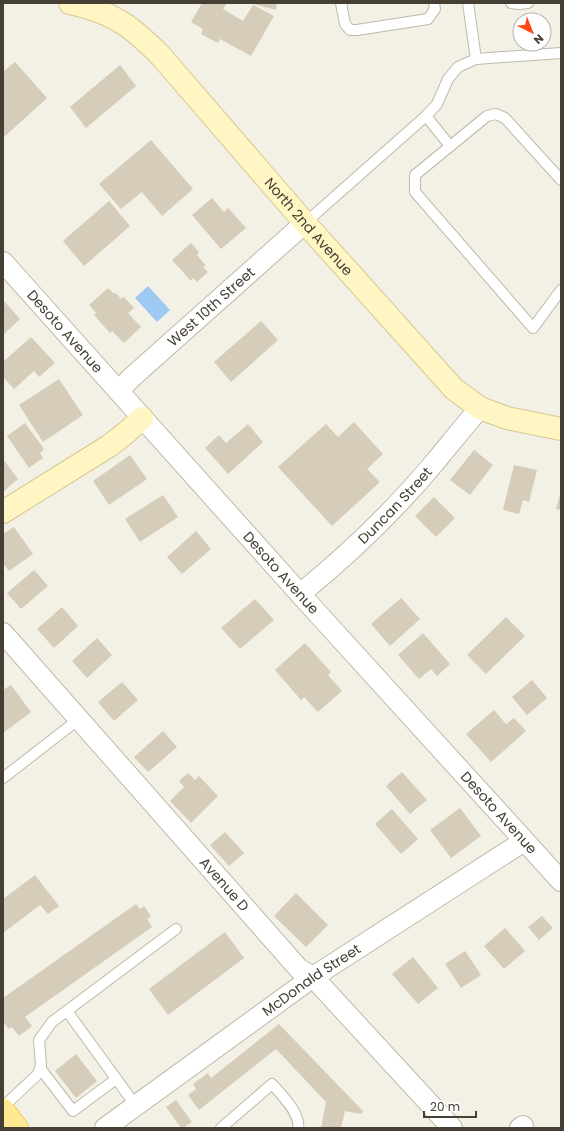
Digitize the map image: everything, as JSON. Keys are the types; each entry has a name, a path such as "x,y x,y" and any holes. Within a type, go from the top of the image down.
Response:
{"main road":[{"path":"3,1108 17,1128"}],"street":[{"name":"North 2nd Avenue","path":"72,3 114,16 140,35 160,55 304,223 454,389 480,408 507,418 561,429"},
{"name":"West 10th Street","path":"119,391 131,378 304,223"},
{"name":"Desoto Avenue","path":"3,262 300,594 561,881"},
{"name":"Duncan Street","path":"300,594 382,520 435,463 462,428 480,408"},
{"path":"3,512 108,446 128,432 142,418"},
{"name":"Avenue D","path":"3,633 294,964 299,969 313,977 452,1128"},
{"name":"McDonald Street","path":"105,1128 313,977 524,841"}],"lane":[{"path":"341,3 345,24 350,30 428,19 435,9 434,3"},
{"path":"468,3 476,59"},
{"path":"511,3 528,3"},
{"path":"304,223 426,116 437,104 448,79 458,67 476,59 561,53"},
{"path":"561,180 505,118 496,114 486,116 415,175 415,192 533,328 561,290"},
{"path":"426,116 450,146"},
{"path":"3,778 79,719"},
{"path":"3,1108 38,1074 40,1068 39,1040 52,1022 176,929"},
{"path":"67,1011 136,1106"},
{"path":"40,1068 73,1111 116,1079"},
{"path":"221,1128 272,1084 295,1113 299,1124 298,1128"}],"water":[{"path":"148,286 170,310 157,322 135,298"}],"building":[{"path":"202,3 227,3 223,9 243,21 253,5 274,16 251,56 220,39 218,43 201,34 203,29 191,22"},
{"path":"249,3 277,3 276,10"},
{"path":"15,62 47,98 3,138 3,72"},
{"path":"120,65 136,86 86,128 70,107"},
{"path":"151,140 193,189 162,216 142,192 121,209 99,184"},
{"path":"212,198 224,212 228,208 246,228 221,249 192,215"},
{"path":"109,201 130,226 84,266 63,241"},
{"path":"191,243 199,252 197,255 206,266 203,267 208,272 197,282 193,278 191,281 172,260"},
{"path":"108,288 113,293 117,294 121,299 124,297 134,308 128,313 141,327 124,343 112,331 110,333 94,315 96,313 89,305"},
{"path":"3,300 20,319 3,335"},
{"path":"261,321 278,340 231,382 214,362"},
{"path":"31,337 55,363 39,377 34,371 14,389 3,377 3,362"},
{"path":"59,379 83,415 43,442 19,405"},
{"path":"354,422 383,454 367,469 380,482 332,526 278,467 326,424 338,437"},
{"path":"25,423 44,449 40,453 43,458 29,468 7,436"},
{"path":"248,424 263,442 228,474 205,448 219,435 226,443"},
{"path":"474,450 493,465 470,495 450,480"},
{"path":"130,455 147,479 109,505 93,481"},
{"path":"3,459 18,479 4,491 3,490"},
{"path":"514,465 537,470 529,502 523,500 519,514 503,510"},
{"path":"561,491 561,510 556,509"},
{"path":"163,495 178,517 140,542 125,519"},
{"path":"434,497 455,518 436,537 415,516"},
{"path":"14,527 33,554 9,571 3,563 3,534"},
{"path":"196,531 211,549 182,574 167,557"},
{"path":"34,570 48,586 21,609 7,593"},
{"path":"401,598 420,619 390,646 371,624"},
{"path":"255,599 274,620 240,649 221,628"},
{"path":"62,607 78,626 54,648 37,629"},
{"path":"506,617 525,636 486,674 467,655"},
{"path":"423,633 450,664 437,676 431,669 419,679 398,655"},
{"path":"97,638 112,655 87,678 72,661"},
{"path":"305,643 331,672 328,675 342,691 318,712 304,697 301,700 275,670"},
{"path":"532,680 547,698 527,715 512,697"},
{"path":"122,682 138,700 114,721 98,702"},
{"path":"11,685 31,712 3,733 3,690"},
{"path":"494,710 506,724 514,718 526,731 491,762 466,734"},
{"path":"163,731 177,747 148,772 134,757"},
{"path":"402,772 427,800 410,814 386,786"},
{"path":"188,773 195,780 199,776 218,796 191,823 170,801 184,787 179,781"},
{"path":"460,808 481,836 451,858 430,830"},
{"path":"392,809 418,839 401,854 375,824"},
{"path":"225,832 244,853 229,866 210,845"},
{"path":"35,875 59,906 48,914 40,905 3,933 3,899"},
{"path":"296,893 328,925 306,947 274,916"},
{"path":"136,904 140,909 144,906 151,916 147,919 152,927 25,1017 32,1026 19,1036 12,1027 9,1029 3,1022 3,998"},
{"path":"542,916 553,928 539,940 528,927"},
{"path":"505,928 525,951 504,969 484,946"},
{"path":"225,932 244,958 168,1015 149,989"},
{"path":"465,951 481,975 461,988 445,964"},
{"path":"413,957 438,988 418,1004 392,974"},
{"path":"279,1024 363,1111 361,1114 345,1111 341,1128 321,1128 326,1102 276,1049 199,1110 188,1095 196,1089 193,1084 208,1073 211,1078"},
{"path":"76,1054 97,1081 76,1098 55,1071"},
{"path":"176,1100 192,1122 183,1128 181,1128 166,1107"}]}
